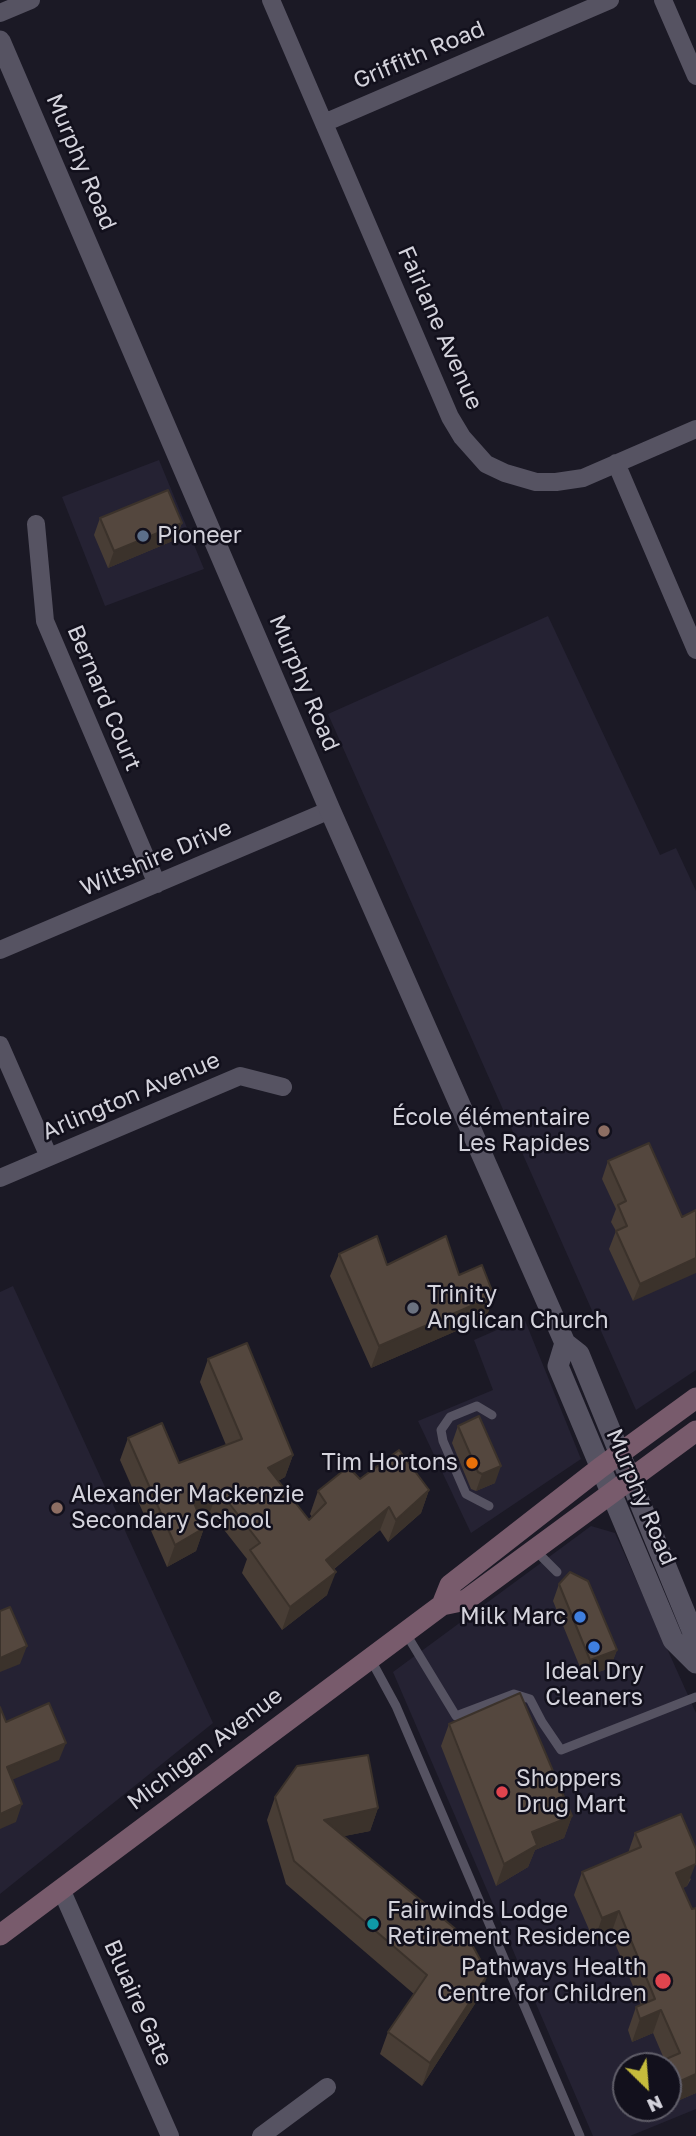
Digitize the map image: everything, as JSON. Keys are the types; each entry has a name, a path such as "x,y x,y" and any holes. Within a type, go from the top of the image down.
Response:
{"main road":[{"name":"Michigan Avenue","path":"442,1605 450,1585 600,1468 696,1398"},
{"name":"Michigan Avenue","path":"0,1935 442,1605 466,1600 696,1432"}],"street":[{"path":"0,13 31,0"},
{"name":"Fairlane Avenue","path":"271,0 450,417 486,464 536,482 583,478 696,429"},
{"name":"Griffith Road","path":"324,122 610,0"},
{"path":"663,0 696,76"},
{"name":"Murphy Road","path":"0,41 330,810 565,1343 579,1354 694,1635 696,1662"},
{"path":"616,463 696,650"},
{"name":"Bernard Court","path":"36,524 45,621 157,884"},
{"name":"Wiltshire Drive","path":"0,950 330,810"},
{"path":"0,1045 49,1157"},
{"name":"Arlington Avenue","path":"0,1178 240,1076 283,1087"},
{"name":"Murphy Road","path":"565,1343 558,1366 673,1640 696,1662"},
{"name":"Bluaire Gate","path":"61,1889 170,2136"},
{"path":"261,2136 327,2087"}],"lane":[{"path":"489,1506 466,1494 443,1441 441,1430 450,1417 477,1406 492,1415"},
{"path":"535,1550 557,1572"},
{"path":"405,1632 456,1716 514,1694 530,1699 541,1722 561,1750 696,1698"},
{"path":"370,1659 397,1706 580,2136"}],"shaded area":[{"path":"159,460 204,569 105,606 62,497"},
{"name":"École élémentaire Les Rapides","path":"548,616 660,855 676,848 696,891 696,1370 636,1410 328,714"},
{"name":"Alexander Mackenzie Secondary School","path":"13,1286 213,1723 0,1894 0,1292"},
{"path":"524,1318 581,1459 471,1533 418,1421 493,1390 474,1340"},
{"path":"591,1526 615,1533 696,1713 696,2109 682,2115 682,2052 612,2052 612,2122 664,2122 630,2136 593,2136 393,1672"}],"building":[{"path":"168,490 182,523 114,551 100,518"},
{"path":"649,1143 682,1217 696,1210 696,1258 640,1284 616,1231 627,1226 618,1205 626,1201 608,1161"},
{"name":"Trinity Anglican Church","path":"377,1236 387,1265 446,1236 459,1275 482,1265 494,1296 379,1346 339,1254"},
{"path":"247,1343 293,1455 268,1468 309,1520 326,1503 318,1491 348,1467 360,1479 399,1450 429,1490 396,1520 389,1507 326,1560 336,1572 290,1607 250,1550 260,1543 218,1489 192,1498 204,1528 175,1545 128,1438 162,1423 179,1463 242,1439 208,1359"},
{"path":"479,1416 501,1466 482,1474 478,1472 458,1426"},
{"path":"570,1572 588,1581 617,1650 590,1660 559,1584"},
{"path":"10,1607 27,1646 0,1658 0,1611"},
{"name":"Shoppers Drug Mart","path":"520,1693 572,1816 532,1832 537,1845 504,1864 449,1724"},
{"path":"49,1703 66,1743 7,1767 22,1804 0,1814 0,1707 6,1722"},
{"name":"Fairwinds Lodge Retirement Residence","path":"368,1755 378,1808 324,1820 470,1941 488,1974 430,2063 388,2032 427,1975 294,1861 275,1797 297,1766"},
{"name":"Pathways Health Centre for Children","path":"681,1814 696,1849 696,1864 676,1873 692,1909 696,1908 696,2074 682,2080 682,2052 680,2052 661,2010 640,2019 636,2007 655,1999 619,1911 602,1918 582,1872 641,1847 635,1833"}],"place":[{"name":"Pioneer","path":"143,536"},
{"name":"École élémentaire Les Rapides","path":"604,1131"},
{"name":"Trinity Anglican Church","path":"413,1308"},
{"name":"Tim Hortons","path":"472,1463"},
{"name":"Alexander Mackenzie Secondary School","path":"57,1508"},
{"name":"Milk Marc","path":"580,1617"},
{"name":"Ideal Dry Cleaners","path":"594,1647"},
{"name":"Shoppers Drug Mart","path":"502,1792"},
{"name":"Fairwinds Lodge Retirement Residence","path":"373,1924"},
{"name":"Pathways Health Centre for Children","path":"663,1981"}]}
